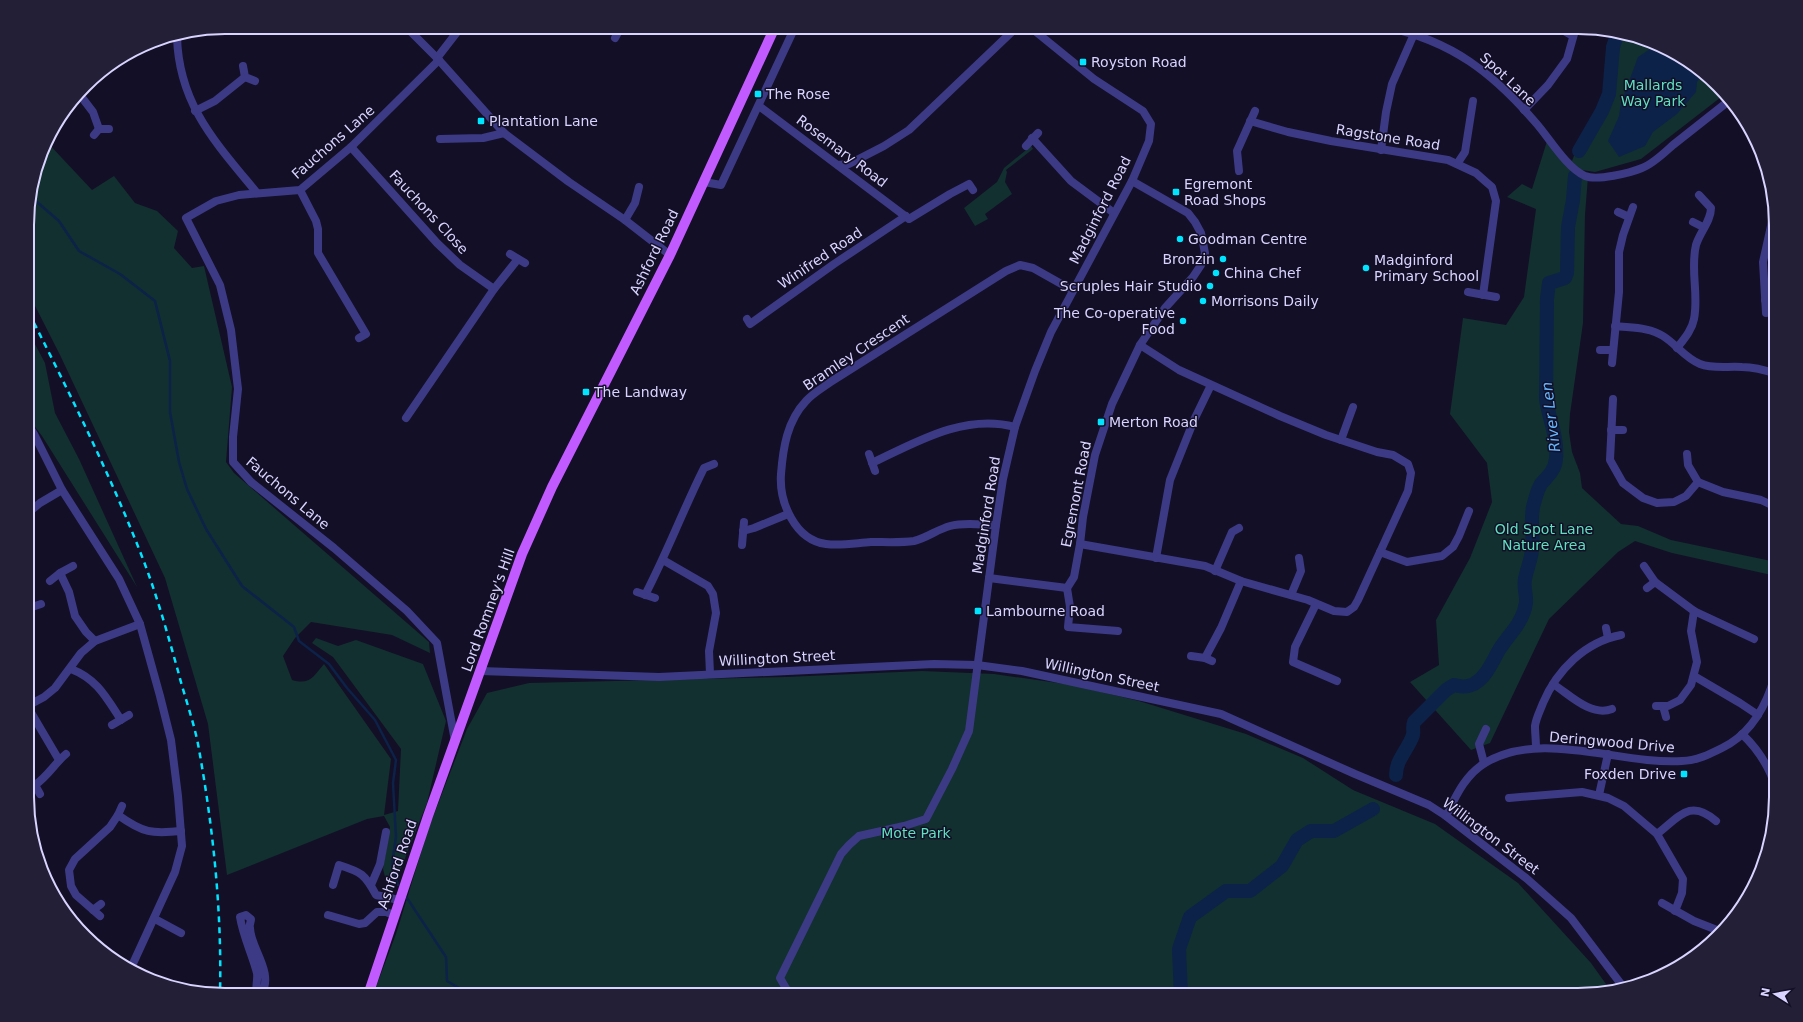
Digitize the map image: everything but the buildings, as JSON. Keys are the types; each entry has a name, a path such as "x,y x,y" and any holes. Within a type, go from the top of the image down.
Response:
{"main road":[{"name":"Ashford Road","path":"552,487 670,255 773,34"},
{"name":"Lord Romney's Hill","path":"455,744 522,554 552,487"},
{"name":"Ashford Road","path":"370,988 399,900 455,744"}],"street":[{"path":"413,34 438,59 504,133 569,182 625,220 670,255"},
{"path":"438,59 456,34"},
{"path":"615,38 617,34"},
{"path":"704,182 721,186 792,34"},
{"path":"838,165 849,164 884,146 909,130 1011,34"},
{"name":"Madginford Road","path":"786,988 780,978 841,854 859,836 904,826 926,819 952,769 969,731 996,525 1003,479 1015,427 1051,332 1072,290 1132,181 1149,141 1151,124 1143,111 1094,79 1039,34"},
{"path":"1381,150 1386,112 1392,84 1414,34"},
{"name":"Spot Lane","path":"1414,34 1455,51 1486,72 1524,110 1577,170 1586,176 1593,178 1617,175 1644,168 1726,103"},
{"path":"1524,110 1548,85 1567,59 1573,36 1569,34"},
{"path":"177,41 177,56 183,80 195,111 222,151 257,193"},
{"name":"Fauchons Lane","path":"438,59 352,147 300,190 257,193 216,200 186,218 220,285 231,330 238,388 233,437 233,462 251,482 334,548 407,611 437,643 455,744"},
{"path":"243,66 245,77"},
{"path":"195,111 215,101 245,77"},
{"path":"245,77 255,81"},
{"path":"82,98 93,112 96,132 109,129"},
{"path":"1457,164 1465,152 1473,101"},
{"name":"Rosemary Road","path":"759,106 908,218"},
{"path":"1239,171 1237,151 1255,111"},
{"name":"Ragstone Road","path":"1250,121 1288,132 1381,150 1448,160 1476,173 1492,187 1496,201 1483,295"},
{"path":"440,138 483,138 504,133"},
{"path":"1026,146 1035,136 1070,181 1114,213"},
{"name":"Fauchons Close","path":"352,147 437,243 460,265 494,290"},
{"name":"Egremont Road","path":"1067,588 1074,578 1088,487 1102,431 1122,380 1140,345 1164,308 1193,277 1201,265 1205,253 1201,233 1188,213 1132,181"},
{"name":"Winifred Road","path":"749,321 840,260 908,218 969,184 973,190"},
{"path":"625,220 636,203 639,187"},
{"path":"300,190 316,221 318,229 318,253 366,334 359,338"},
{"path":"1677,348 1689,331 1694,320 1694,258 1703,227 1711,216 1711,208 1699,195"},
{"path":"1612,363 1618,292 1619,252 1623,235 1633,207"},
{"path":"1618,212 1629,217"},
{"path":"1693,222 1703,227"},
{"path":"1766,313 1763,262 1769,239"},
{"path":"405,417 494,290 522,260 510,254"},
{"name":"Bramley Crescent","path":"996,525 967,524 950,526 914,541 825,544 810,539 788,514 783,499 781,476 788,429 797,412 806,400 832,380 1006,271 1020,265 1033,268 1072,290"},
{"path":"1468,292 1496,298"},
{"path":"1615,326 1650,330 1663,336 1686,356 1699,364 1711,367 1744,367 1769,372"},
{"path":"1080,544 1205,566 1241,581 1308,600 1334,611 1346,612 1354,607 1408,491 1411,473 1408,464 1393,456 1309,429 1179,370 1140,345"},
{"path":"1600,350 1612,350"},
{"path":"1156,558 1170,480 1194,420 1211,385"},
{"path":"1613,399 1610,460 1623,483 1643,498 1657,503 1674,502 1686,496 1698,482"},
{"path":"1341,440 1353,407"},
{"path":"872,463 918,440 947,430 977,424 1000,423 1015,427"},
{"path":"1611,430 1623,430"},
{"path":"34,435 62,490 119,579 140,624 160,696 170,740 178,796 182,846 175,872 155,919 133,964"},
{"path":"869,454 875,471"},
{"path":"1687,454 1688,465 1698,482 1723,492 1761,500 1769,504"},
{"path":"655,598 641,593 663,560 686,503 704,468 714,464"},
{"path":"34,508 62,490"},
{"path":"1380,552 1406,562 1442,556 1452,547 1459,536 1469,511"},
{"path":"743,531 788,514"},
{"path":"742,545 744,522"},
{"path":"1216,571 1232,532 1239,528"},
{"path":"1291,595 1301,571 1299,558"},
{"path":"663,560 708,586 713,594 716,613 709,651 710,674"},
{"path":"50,582 60,573 73,566"},
{"path":"1644,566 1654,582 1694,611 1743,629 1754,639"},
{"path":"60,573 69,592 75,616 86,632 95,641"},
{"path":"989,578 1067,588 1070,607 1068,627 1118,631"},
{"path":"1191,656 1209,660 1241,581"},
{"path":"1647,588 1654,582"},
{"path":"34,606 41,604"},
{"path":"1316,604 1296,647 1292,662 1337,681"},
{"path":"1666,717 1659,706 1668,706 1680,700 1691,685 1694,676 1697,662 1691,631 1694,611"},
{"path":"34,702 44,697 55,688 81,653 95,641 140,624"},
{"path":"1606,628 1608,638"},
{"path":"1536,748 1537,720 1560,672 1569,662 1608,638 1621,636"},
{"name":"Willington Street","path":"481,671 643,677 934,664 978,665 1022,671 1063,679 1221,714 1355,774 1429,805 1446,816 1526,878 1572,918 1620,983"},
{"path":"70,669 83,674 94,682 120,720"},
{"path":"1694,676 1758,715"},
{"path":"1553,684 1577,701 1594,710 1604,712 1612,709"},
{"name":"Deringwood Drive","path":"1446,816 1463,783 1484,763 1504,754 1524,748 1608,754 1654,761 1684,762 1707,755 1729,744 1742,734 1758,715 1769,691"},
{"path":"1594,710 1599,702"},
{"path":"112,725 128,715"},
{"path":"34,718 59,760"},
{"path":"1484,763 1479,744 1486,729"},
{"path":"1742,734 1761,754 1768,766"},
{"path":"40,794 35,784 46,777 59,760 66,754"},
{"path":"1599,795 1608,754"},
{"path":"1509,798 1582,792 1599,795 1624,806 1657,834 1682,879 1682,893 1675,911"},
{"path":"100,916 76,895 71,886 70,870 75,860 110,827 118,816 122,806"},
{"path":"1657,834 1684,813 1691,810 1700,810 1714,815"},
{"path":"118,816 144,830 159,833 181,831"},
{"path":"371,885 380,864 386,832"},
{"path":"333,885 339,865 360,872 371,885 376,895 399,900"},
{"path":"1662,903 1694,921 1715,930"},
{"path":"93,910 101,904"},
{"path":"328,915 359,924 365,923 377,912 386,912 394,915"},
{"path":"257,988 257,974 249,947 241,929 240,917 246,915 251,919 249,929 262,963 264,978 262,988"},
{"path":"155,919 181,933"}],"green space":[{"name":"Old Spot Lane Nature Area","path":"1613,38 1640,44 1674,60 1704,81 1720,97 1641,159 1595,172 1582,170 1588,177 1585,215 1583,323 1570,414 1569,432 1572,452 1580,473 1582,488 1621,524 1638,526 1671,540 1769,561 1769,574 1672,553 1635,541 1618,552 1549,619 1490,743 1471,750 1410,682 1439,665 1436,620 1470,558 1492,502 1487,463 1450,414 1463,318 1506,325 1524,297 1536,209 1507,197 1522,184 1532,189 1548,138 1572,161 1575,153 1600,111 1606,95"},
{"path":"1031,146 1033,149 1006,170 1005,182 1012,194 985,214 988,219 975,226 964,208 997,182 1004,168"},
{"path":"51,147 92,190 114,176 135,203 157,211 178,231 174,248 192,268 204,266 232,387 226,462 234,473 429,642 430,653 392,635 311,622 295,638 283,656 292,680 307,681 311,679 324,664 391,759 384,815 398,811 401,749 333,657 312,643 316,638 338,646 356,640 423,664 446,721 427,803 390,896 383,869 390,827 384,816 367,819 227,875 208,724 165,578 60,355 34,304 34,212 44,163"},
{"path":"34,342 45,363 55,413 79,459 137,587 34,426"},
{"name":"Mote Park","path":"922,671 994,674 1072,685 1139,701 1246,734 1303,758 1353,790 1435,824 1518,883 1591,963 1607,985 1591,988 376,988 396,934 428,830 467,729 487,693 529,683 786,677"}],"water":[{"path":"1650,49 1674,60 1700,78 1697,82 1696,92 1677,114 1653,132 1645,146 1619,157 1608,141 1619,116 1621,103 1638,57"}],"waterway":[{"name":"River Len","path":"1579,151 1602,111 1609,94 1613,47 1616,38"},
{"name":"River Len","path":"1396,775 1400,759 1413,735 1414,722 1446,690 1454,685 1472,685 1479,681 1522,617 1526,603 1526,575 1531,557 1533,507 1540,486 1553,470 1556,459 1555,436 1546,399 1547,299 1549,283 1565,278 1567,273 1568,227 1573,200 1575,176"},
{"path":"36,201 59,221 79,251 120,274 155,301 170,361 170,412 179,462 187,489 206,529 242,586 294,627 299,641 329,664 347,688 375,720 396,760 393,783 396,837 392,865 398,885"},
{"name":"River Len","path":"1181,988 1179,949 1190,917 1226,891 1250,891 1282,866 1297,840 1311,831 1334,831 1373,809"},
{"path":"407,898 446,957 447,981 459,988"}],"railway":[{"path":"34,323 74,402 129,523 152,583 191,716 198,744 212,837 220,931 220,988"}],"place":[{"name":"Royston Road","path":"1083,62"},
{"name":"The Rose","path":"758,94"},
{"name":"Plantation Lane","path":"481,121"},
{"name":"Egremont Road Shops","path":"1176,192"},
{"name":"Goodman Centre","path":"1180,239"},
{"name":"Bronzin","path":"1223,259"},
{"name":"Madginford Primary School","path":"1366,268"},
{"name":"China Chef","path":"1216,273"},
{"name":"Scruples Hair Studio","path":"1210,286"},
{"name":"Morrisons Daily","path":"1203,301"},
{"name":"The Co-operative Food","path":"1183,321"},
{"name":"The Landway","path":"586,392"},
{"name":"Merton Road","path":"1101,422"},
{"name":"Lambourne Road","path":"978,611"},
{"name":"Foxden Drive","path":"1684,774"}],"park label":[{"name":"Mallards Way Park","path":"1653,94"}]}
